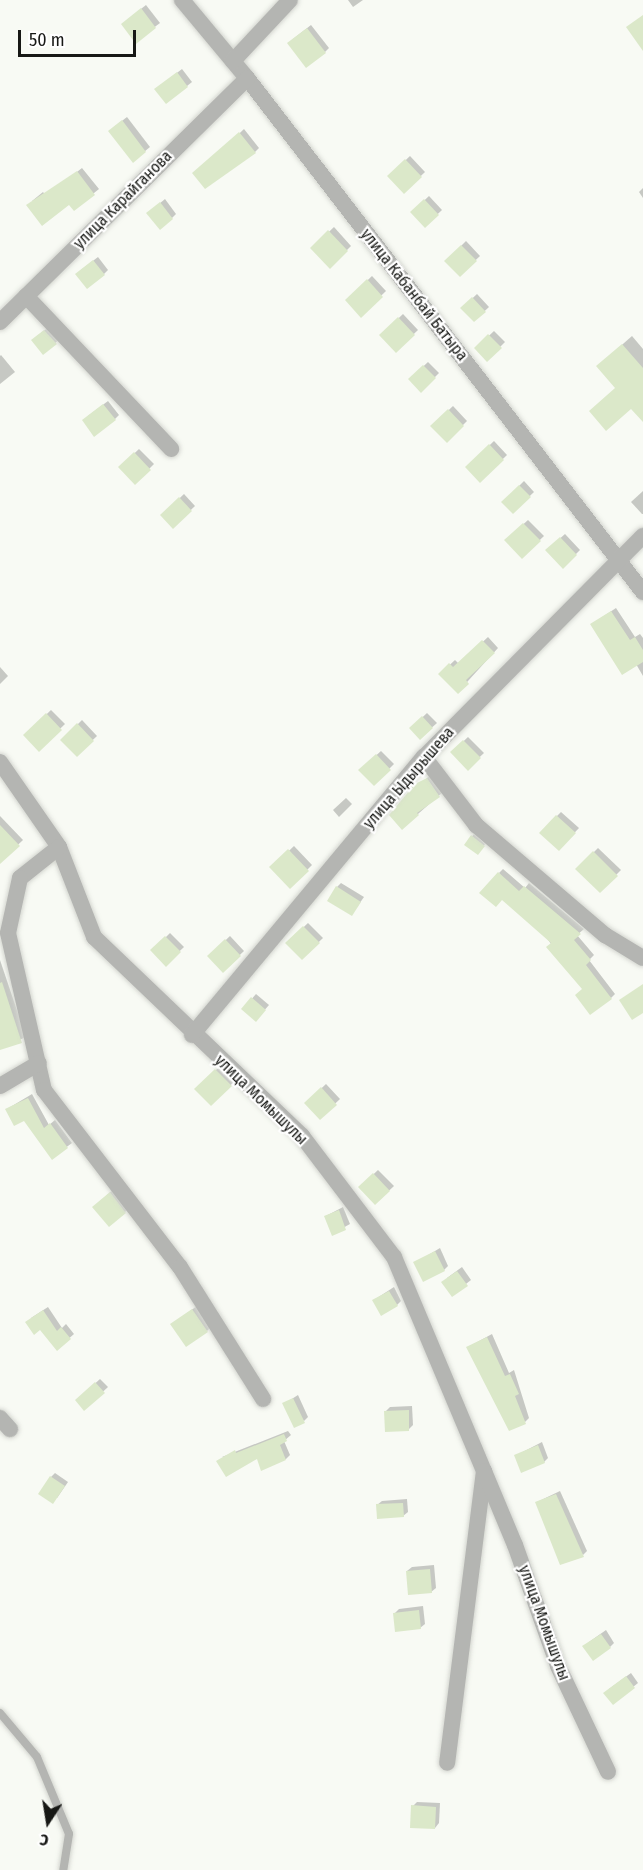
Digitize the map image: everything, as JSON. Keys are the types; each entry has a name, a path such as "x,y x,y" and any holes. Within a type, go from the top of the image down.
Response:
{"street":[{"name":"улица Кабанбай Батыра","path":"182,0 247,78 643,592"},
{"path":"233,61 290,0"},
{"name":"улица Карайганова","path":"0,322 247,78"},
{"path":"26,296 171,449"},
{"name":"улица Ыдырышева","path":"192,1035 424,757 643,536"},
{"path":"424,757 476,825 605,935 643,958"},
{"name":"улица Момышулы","path":"0,762 59,847 94,937 164,1000 192,1035 302,1136 394,1257 515,1545 558,1666 608,1772"},
{"path":"59,847 20,878 8,933 44,1090 180,1267 262,1399"},
{"path":"0,1086 39,1063"},
{"path":"447,1763 484,1471"}],"lane":[{"path":"0,1713 37,1757 69,1834 63,1870"}],"building":[{"path":"141,8 156,28 136,44 121,24"},
{"path":"643,15 643,51 626,27"},
{"path":"307,28 326,53 306,68 287,43"},
{"path":"177,72 188,87 166,104 154,89"},
{"path":"122,120 146,152 133,163 108,131"},
{"path":"239,132 256,153 205,189 192,173"},
{"path":"405,159 422,177 404,194 387,176"},
{"path":"77,171 95,195 74,211 69,205 42,226 26,205"},
{"path":"424,199 439,215 425,228 410,212"},
{"path":"160,202 173,219 160,230 146,213"},
{"path":"328,230 348,251 330,269 310,248"},
{"path":"461,245 477,261 460,277 444,261"},
{"path":"93,260 105,275 87,289 75,274"},
{"path":"367,279 383,297 361,318 345,300"},
{"path":"472,297 486,312 474,322 460,308"},
{"path":"398,317 415,335 396,353 379,335"},
{"path":"44,330 57,344 43,355 31,340"},
{"path":"488,334 502,348 487,362 474,348"},
{"path":"622,344 643,368 643,422 631,409 606,431 589,411 615,388 596,366"},
{"path":"423,365 436,378 421,393 408,379"},
{"path":"103,404 116,420 94,437 82,420"},
{"path":"448,409 464,426 447,443 430,426"},
{"path":"489,444 504,460 480,483 465,467"},
{"path":"134,452 151,470 135,485 118,467"},
{"path":"519,485 531,497 513,514 501,502"},
{"path":"179,497 192,511 173,529 160,515"},
{"path":"523,523 541,541 522,559 504,540"},
{"path":"560,537 577,555 563,569 545,550"},
{"path":"611,611 630,640 635,637 643,650 643,662 622,675 590,624"},
{"path":"482,640 495,653 466,680 469,684 458,694 438,674 449,663 453,667"},
{"path":"46,713 62,730 39,752 23,735"},
{"path":"422,716 433,728 420,740 409,728"},
{"path":"77,723 94,741 77,757 60,740"},
{"path":"463,740 481,758 468,771 450,752"},
{"path":"376,754 391,770 374,786 358,770"},
{"path":"427,778 440,797 417,813 419,815 402,830 389,815 415,784"},
{"path":"556,815 576,833 559,851 539,833"},
{"path":"0,825 20,846 0,864"},
{"path":"471,835 485,846 478,855 464,845"},
{"path":"288,849 309,871 290,889 269,867"},
{"path":"593,851 618,876 600,893 575,869"},
{"path":"498,872 519,891 524,886 581,934 574,940 591,960 586,965 612,999 590,1015 575,995 582,989 546,947 551,943 502,900 496,907 479,893"},
{"path":"336,886 361,902 352,916 327,901"},
{"path":"303,926 320,943 302,960 285,943"},
{"path":"165,936 181,952 166,967 150,950"},
{"path":"225,939 241,956 223,973 207,956"},
{"path":"2,982 22,1043 0,1050 0,983"},
{"path":"643,984 643,1013 632,1020 619,1000"},
{"path":"251,997 266,1010 256,1022 241,1009"},
{"path":"215,1069 232,1086 211,1106 194,1089"},
{"path":"321,1087 337,1105 320,1120 304,1103"},
{"path":"28,1098 44,1128 50,1123 68,1148 52,1160 24,1121 14,1126 5,1109"},
{"path":"373,1173 390,1191 375,1205 358,1187"},
{"path":"110,1192 126,1213 109,1227 92,1207"},
{"path":"339,1210 346,1230 332,1236 324,1216"},
{"path":"435,1251 445,1271 423,1282 413,1262"},
{"path":"457,1271 468,1286 452,1297 441,1282"},
{"path":"389,1291 398,1306 381,1316 372,1300"},
{"path":"192,1309 208,1332 186,1347 170,1324"},
{"path":"43,1310 57,1331 61,1327 71,1339 57,1351 40,1330 34,1335 25,1322"},
{"path":"487,1337 505,1376 510,1374 519,1394 515,1396 526,1424 509,1431 466,1347"},
{"path":"95,1382 105,1393 84,1411 75,1400"},
{"path":"293,1398 305,1423 294,1428 282,1403"},
{"path":"409,1410 409,1431 385,1432 384,1411"},
{"path":"284,1434 287,1441 280,1445 286,1460 261,1471 257,1459 226,1477 216,1461 235,1450 236,1453"},
{"path":"538,1445 545,1463 521,1473 514,1455"},
{"path":"50,1476 65,1486 53,1504 38,1494"},
{"path":"556,1494 584,1557 560,1565 535,1502"},
{"path":"403,1503 404,1517 377,1519 376,1504"},
{"path":"430,1569 432,1593 408,1595 406,1571"},
{"path":"419,1610 421,1629 395,1632 393,1613"},
{"path":"601,1634 611,1648 593,1661 582,1646"},
{"path":"626,1676 635,1688 613,1705 603,1693"},
{"path":"411,1805 436,1807 435,1829 410,1828"}]}
